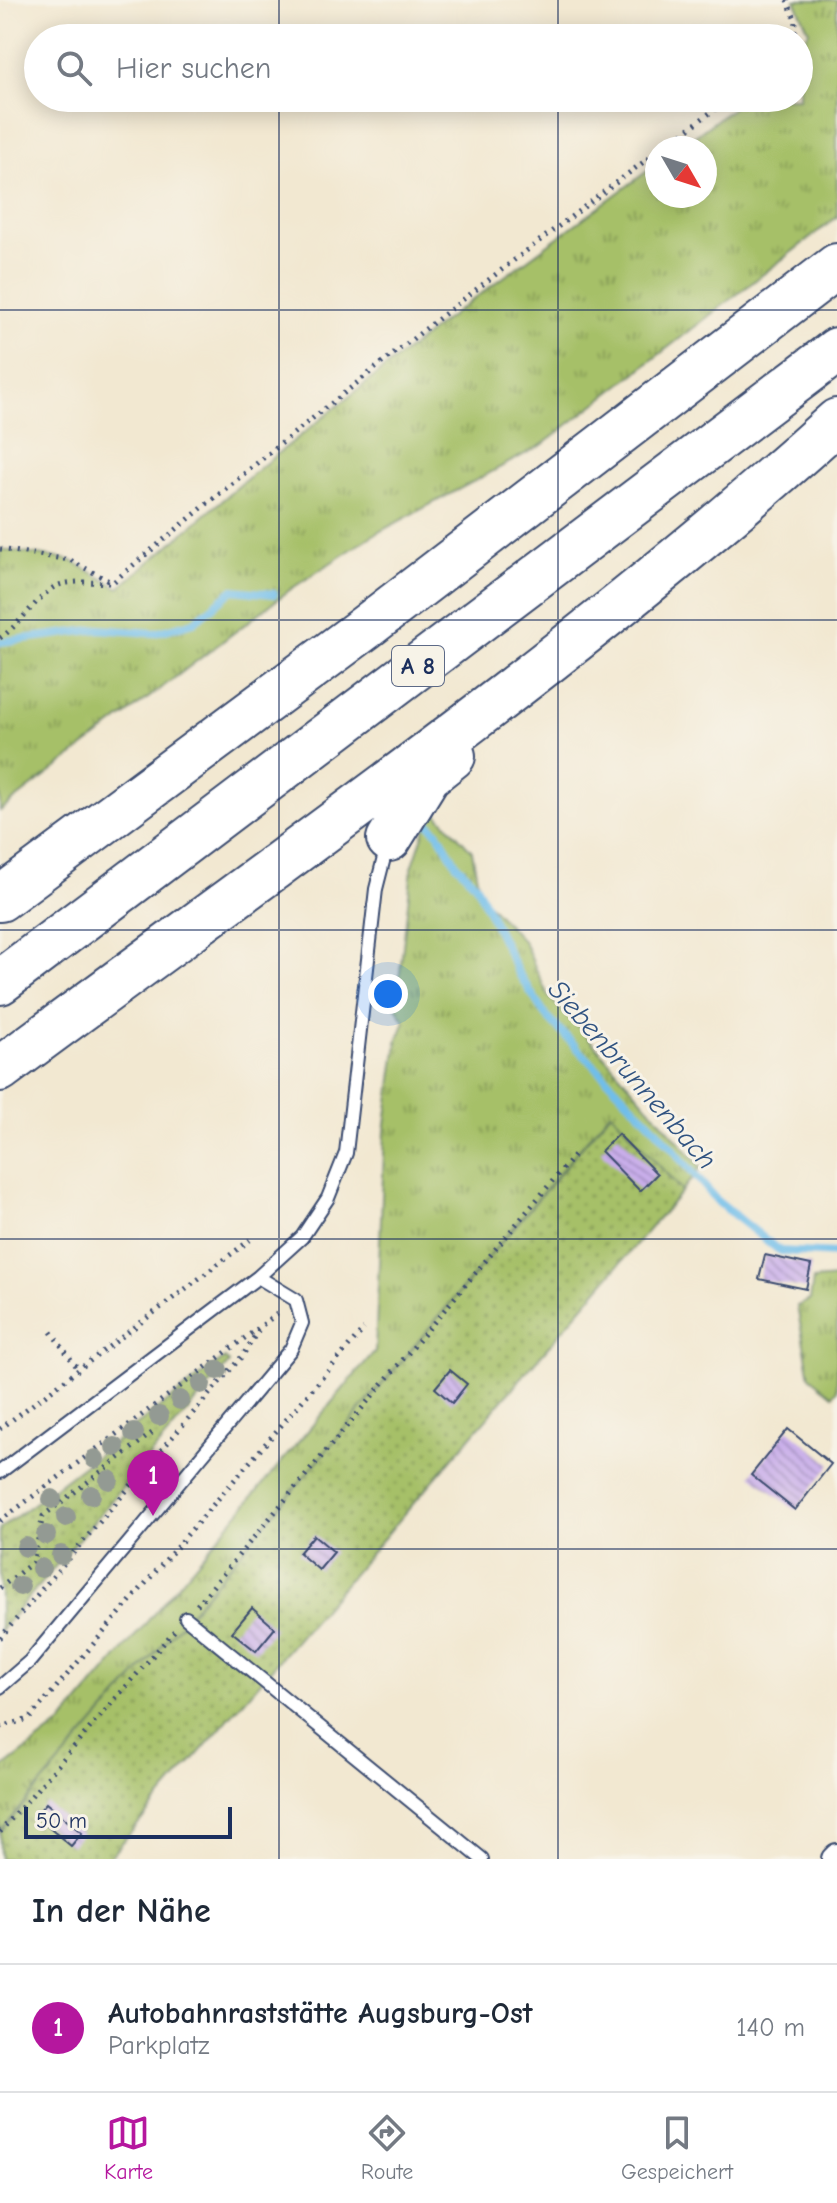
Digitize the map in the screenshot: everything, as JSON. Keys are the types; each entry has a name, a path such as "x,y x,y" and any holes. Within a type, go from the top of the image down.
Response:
{"highway":[{"name":"A 8","path":"0,899 366,627 837,266"},
{"name":"A 8","path":"0,982 837,350"},
{"path":"0,1069 518,684 746,503 837,421"},
{"path":"389,839 428,776 488,728 518,684"}],"lane":[{"path":"0,1472 258,1277 302,1237 328,1198 346,1153 376,889 389,839"},
{"path":"0,1687 30,1661 291,1349 302,1323 296,1300 285,1290 258,1277"},
{"path":"186,1618 482,1859"}],"path":[{"path":"787,0 796,24"},
{"path":"679,136 711,112"},
{"path":"0,638 20,624 52,587 81,582 112,583 257,461 434,320 645,161"},
{"path":"0,549 70,560 112,583"},
{"path":"0,1832 186,1618 576,1153"},
{"path":"0,1429 250,1240"},
{"path":"0,1521 296,1300"},
{"path":"0,1638 243,1355 261,1326"},
{"path":"0,1727 29,1719 364,1329"},
{"path":"51,1332 79,1370"},
{"path":"0,1588 33,1562 43,1516 152,1433"}],"green space":[{"path":"795,0 837,0 837,217 542,445 373,535 291,589 0,811 0,549 70,560 119,588 261,467 444,321 645,173 645,208 717,208 717,136 695,136 727,112 813,112 813,24 806,24"},
{"path":"432,808 472,851 480,895 524,942 548,996 701,1167 682,1191 610,1112 186,1618 0,1832 0,1770 61,1724 375,1351 385,1131 397,1042 405,1021 396,1007 412,868"},
{"path":"611,1112 682,1191 108,1859 0,1859 0,1832 186,1618"},
{"path":"837,1278 837,1390 833,1395 810,1377 797,1306 810,1300 813,1280"},
{"path":"225,1358 229,1363 0,1631 0,1529"}],"building":[{"path":"618,1134 657,1174 640,1191 601,1151"},
{"path":"765,1255 811,1265 806,1289 759,1279"},
{"path":"450,1370 467,1384 452,1403 435,1388"},
{"path":"788,1429 831,1464 795,1510 751,1475"},
{"path":"314,1535 334,1552 319,1570 299,1553"},
{"path":"252,1608 275,1628 256,1651 232,1632"},
{"path":"46,1803 82,1833 71,1846 35,1816"}],"waterway":[{"name":"Siebenbrunnenbach","path":"0,642 99,629 155,633 194,622 233,590 274,594"},
{"name":"Siebenbrunnenbach","path":"422,816 438,833 457,865 476,885 517,971 547,1017 654,1127 718,1202 780,1251 837,1254"}],"place":[{"name":"Autobahnraststätte Augsburg-Ost","path":"153,1516"}]}
